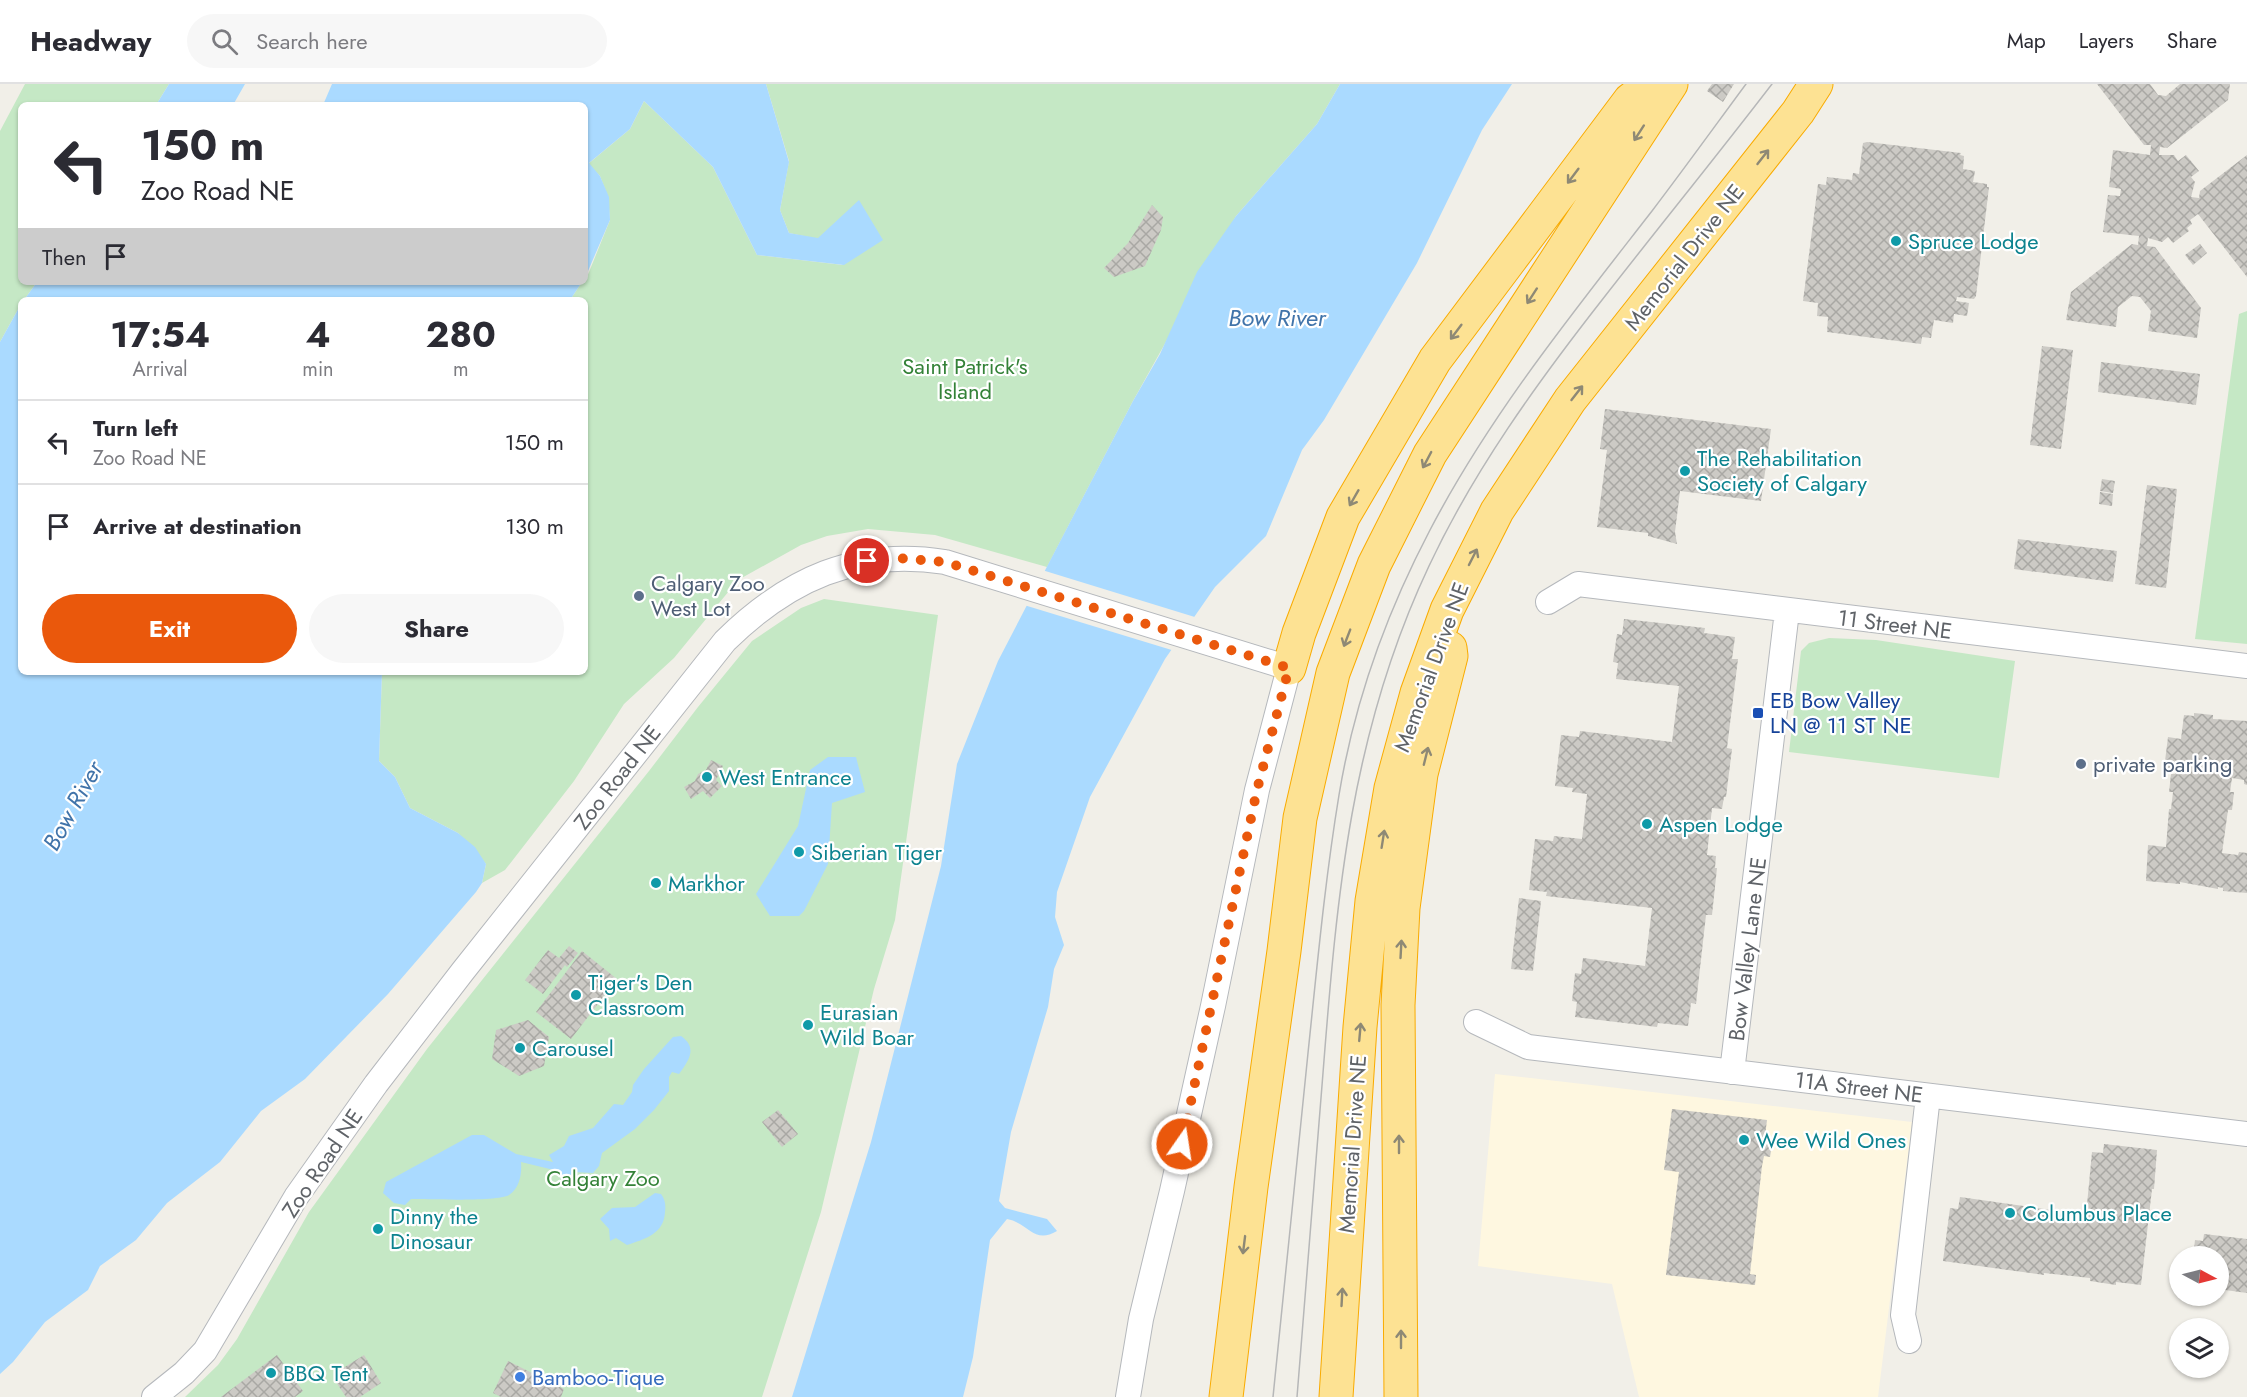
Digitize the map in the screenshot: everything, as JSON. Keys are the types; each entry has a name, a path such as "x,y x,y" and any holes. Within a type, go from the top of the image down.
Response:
{"highway":[{"path":"1289,668 1299,633 1343,518 1435,360 1630,100 1651,84"},
{"path":"1226,1397 1251,1187 1300,818 1333,673 1374,565 1430,454 1671,84"},
{"name":"Memorial Drive NE","path":"1336,1397 1359,1039 1372,901 1391,788 1417,693 1448,610 1497,511 1570,400 1798,112 1816,84"},
{"path":"1798,112 1839,84"},
{"path":"1401,1397 1398,1005 1403,908 1422,774 1451,656 1448,610"}],"street":[{"name":"Zoo Road NE","path":"154,1397 184,1373 205,1351 296,1197 384,1075 470,962 725,641 751,616 794,587 816,576 867,561 920,558 945,562 1289,668"},
{"name":"11 Street NE","path":"1548,602 1578,584 2247,666"},
{"name":"Bow Valley Lane NE","path":"1732,1072 1787,611"},
{"path":"1128,1397 1141,1319 1213,1006 1257,790 1289,668"},
{"name":"11A Street NE","path":"1476,1022 1528,1047 2247,1134"},
{"path":"1910,1341 1903,1315 1928,1096"}],"shaded area":[{"path":"1495,1074 1912,1122 1878,1397 1639,1397 1612,1284 1478,1266"}],"green space":[{"path":"25,84 169,84 158,102 18,102 18,285 35,285 26,297 18,297 18,309 0,342 0,131"},
{"name":"Saint Patrick's Island","path":"766,84 1340,84 1317,124 1236,216 1133,401 1047,567 935,535 868,529 827,536 801,545 738,580 674,658 624,704 574,781 505,870 482,883 486,864 458,833 410,808 395,777 379,761 382,675 588,675 588,297 572,297 580,285 588,285 588,275 610,220 608,197 600,176 588,164 630,129 644,101 713,167 757,255 843,265 818,239 789,233 780,210 789,161"},
{"path":"2247,311 2247,644 2195,639 2239,314"},
{"name":"Calgary Zoo","path":"824,599 938,615 895,920 874,989 821,1212 762,1397 185,1397 218,1365 237,1339 309,1212 427,1049 698,707 752,641 801,608"},
{"path":"1829,638 1876,640 2015,661 1999,778 1789,752 1801,651 1809,643"}],"water":[{"path":"169,84 245,84 235,102 158,102"},
{"path":"332,84 766,84 789,162 780,210 789,233 818,238 859,200 883,240 844,265 757,255 713,167 644,101 630,129 589,163 600,176 609,197 610,220 588,271 588,102 324,102"},
{"name":"Bow River","path":"1340,84 1512,84 1482,130 1417,263 1324,420 1302,450 1266,536 1215,587 1165,659 1090,797 1057,892 1055,917 1064,945 1054,969 1048,1007 1011,1132 999,1201 1005,1208 1047,1219 1057,1231 1043,1236 1007,1219 990,1240 973,1357 963,1397 792,1397 871,1142 941,866 957,764 998,661 1133,401 1160,354 1197,272 1236,216 1317,124"},
{"path":"35,285 580,285 572,297 26,297"},
{"name":"Bow River","path":"18,309 18,675 382,675 379,761 395,777 410,808 458,833 475,847 486,864 482,883 476,892 388,994 305,1079 261,1111 220,1162 167,1203 136,1240 100,1266 88,1290 45,1322 13,1362 0,1374 0,342"},
{"path":"828,757 856,757 865,792 832,803 828,864 804,911 799,916 770,916 756,894 798,826 810,770"},
{"path":"681,1036 689,1045 690,1054 679,1074 672,1072 669,1077 669,1091 635,1129 602,1153 599,1166 593,1173 573,1172 565,1183 558,1171 521,1162 518,1184 513,1192 502,1197 411,1199 405,1205 394,1203 383,1193 386,1182 472,1135 484,1135 516,1154 553,1162 549,1155 564,1146 569,1136 593,1128 614,1104 623,1105 644,1069 673,1037"},
{"path":"655,1193 661,1194 665,1205 664,1219 657,1231 647,1238 627,1245 616,1238 610,1241 609,1229 600,1219 612,1208 635,1207"}],"pier":[{"path":"1042,570 1198,618 1175,651 1024,605"}],"building":[{"path":"1712,84 1734,84 1723,102 1707,91"},
{"path":"2097,84 2150,84 2158,95 2166,96 2180,84 2230,84 2228,100 2167,148 2160,147 2159,155 2174,155 2178,161 2186,155 2199,171 2191,177 2195,182 2191,197 2199,198 2200,191 2247,155 2247,277 2198,214 2190,220 2192,224 2187,228 2189,231 2173,243 2168,237 2162,242 2148,238 2147,246 2155,247 2201,308 2197,338 2148,331 2151,311 2140,297 2132,296 2118,307 2116,327 2066,320 2071,292 2132,244 2138,245 2139,236 2103,232 2108,195 2120,196 2121,189 2109,187 2113,150 2150,155 2151,145 2144,145"},
{"name":"Spruce Lodge","path":"1863,143 1961,153 1960,155 1964,156 1963,169 1975,171 1973,182 1987,184 1989,187 1976,296 1974,299 1957,297 1956,301 1969,303 1967,316 1954,314 1953,323 1934,320 1931,338 1922,337 1921,344 1827,332 1828,317 1817,316 1818,303 1803,301 1818,184 1826,185 1827,177 1852,180 1853,173 1859,174"},
{"path":"1152,205 1163,217 1161,230 1145,266 1114,277 1104,268 1128,243"},
{"path":"2200,244 2207,253 2193,265 2185,255"},
{"path":"2042,346 2073,350 2061,449 2030,445"},
{"path":"2101,362 2200,374 2196,405 2098,392"},
{"name":"The Rehabilitation Society of Calgary","path":"1605,409 1771,429 1761,501 1680,491 1675,532 1677,544 1648,536 1648,533 1597,527 1607,450 1600,449"},
{"path":"2102,479 2115,481 2113,493 2100,491"},
{"path":"2147,485 2177,489 2166,588 2135,584"},
{"path":"2100,492 2113,494 2112,506 2099,504"},
{"path":"2018,539 2117,551 2113,582 2014,569"},
{"name":"Aspen Lodge","path":"1624,619 1705,628 1704,633 1735,637 1732,659 1738,659 1727,748 1732,749 1726,797 1724,797 1722,809 1712,808 1707,855 1716,856 1715,868 1717,868 1712,915 1706,915 1696,1004 1691,1003 1688,1026 1658,1023 1657,1027 1575,1017 1577,1002 1572,1001 1575,973 1581,974 1583,958 1645,966 1652,908 1546,896 1547,892 1529,890 1535,839 1553,841 1554,836 1582,839 1587,794 1572,792 1573,788 1555,786 1561,735 1579,737 1580,731 1672,742 1679,686 1616,679 1618,663 1613,662 1617,634 1622,635"},
{"path":"2194,713 2213,715 2213,719 2247,721 2247,785 2244,784 2244,780 2232,778 2230,792 2234,792 2232,810 2228,810 2222,853 2238,855 2239,852 2247,853 2247,893 2223,891 2223,888 2180,882 2180,884 2146,881 2148,845 2166,847 2169,809 2171,809 2173,792 2169,792 2171,774 2175,774 2176,770 2164,769 2168,737 2181,739 2184,715 2194,716"},
{"name":"West Entrance","path":"711,760 723,766 716,780 722,786 710,798 703,791 691,799 684,787 695,781 698,774 706,770"},
{"path":"1519,898 1541,901 1533,971 1511,969"},
{"path":"569,946 578,953 567,967 565,965 543,994 525,980 548,950 559,958"},
{"name":"Tiger's Den Classroom","path":"582,951 617,979 571,1039 536,1012"},
{"name":"Carousel","path":"528,1020 549,1037 544,1066 519,1076 492,1059 496,1030"},
{"path":"1672,1109 1767,1120 1764,1144 1772,1145 1770,1157 1764,1156 1762,1166 1750,1274 1756,1275 1755,1285 1666,1275 1679,1172 1664,1170"},
{"path":"778,1110 798,1134 782,1147 762,1122"},
{"name":"Columbus Place","path":"2104,1144 2157,1150 2141,1285 2116,1282 2116,1285 2090,1281 2090,1278 2044,1273 2044,1275 1943,1261 1950,1208 1958,1209 1960,1197 2086,1215 2092,1152 2103,1153"},
{"path":"2204,1234 2247,1239 2247,1293 2229,1291 2229,1246 2194,1246 2195,1240 2203,1241"},
{"name":"BBQ Tent","path":"277,1355 303,1391 295,1397 221,1397"},
{"path":"364,1355 381,1383 360,1397 346,1397 336,1382 344,1377 340,1370"},
{"name":"Bamboo-Tique","path":"508,1361 564,1389 561,1397 501,1397 493,1393"}],"tram line":[{"path":"1273,1397 1330,859 1345,761 1374,659 1414,561 1453,487 1479,446 1534,366 1746,84"},
{"path":"1297,1397 1328,1007 1342,877 1365,752 1382,690 1403,628 1447,530 1508,428 1578,331 1772,84"}],"place":[{"name":"Spruce Lodge","path":"1896,241"},
{"name":"The Rehabilitation Society of Calgary","path":"1685,471"},
{"name":"Calgary Zoo West Lot","path":"639,596"},
{"name":"EB Bow Valley LN @ 11 ST NE","path":"1758,713"},
{"name":"private parking","path":"2081,764"},
{"name":"West Entrance","path":"707,777"},
{"name":"Aspen Lodge","path":"1647,824"},
{"name":"Siberian Tiger","path":"799,852"},
{"name":"Markhor","path":"656,883"},
{"name":"Tiger's Den Classroom","path":"576,995"},
{"name":"Eurasian Wild Boar","path":"808,1025"},
{"name":"Carousel","path":"520,1048"},
{"name":"Wee Wild Ones","path":"1744,1140"},
{"name":"Columbus Place","path":"2010,1213"},
{"name":"Dinny the Dinosaur","path":"378,1229"},
{"name":"BBQ Tent","path":"271,1373"},
{"name":"Bamboo-Tique","path":"520,1377"}],"route":[{"path":"867,561 920,558 945,562 1289,668 1257,790 1182,1144"}]}
